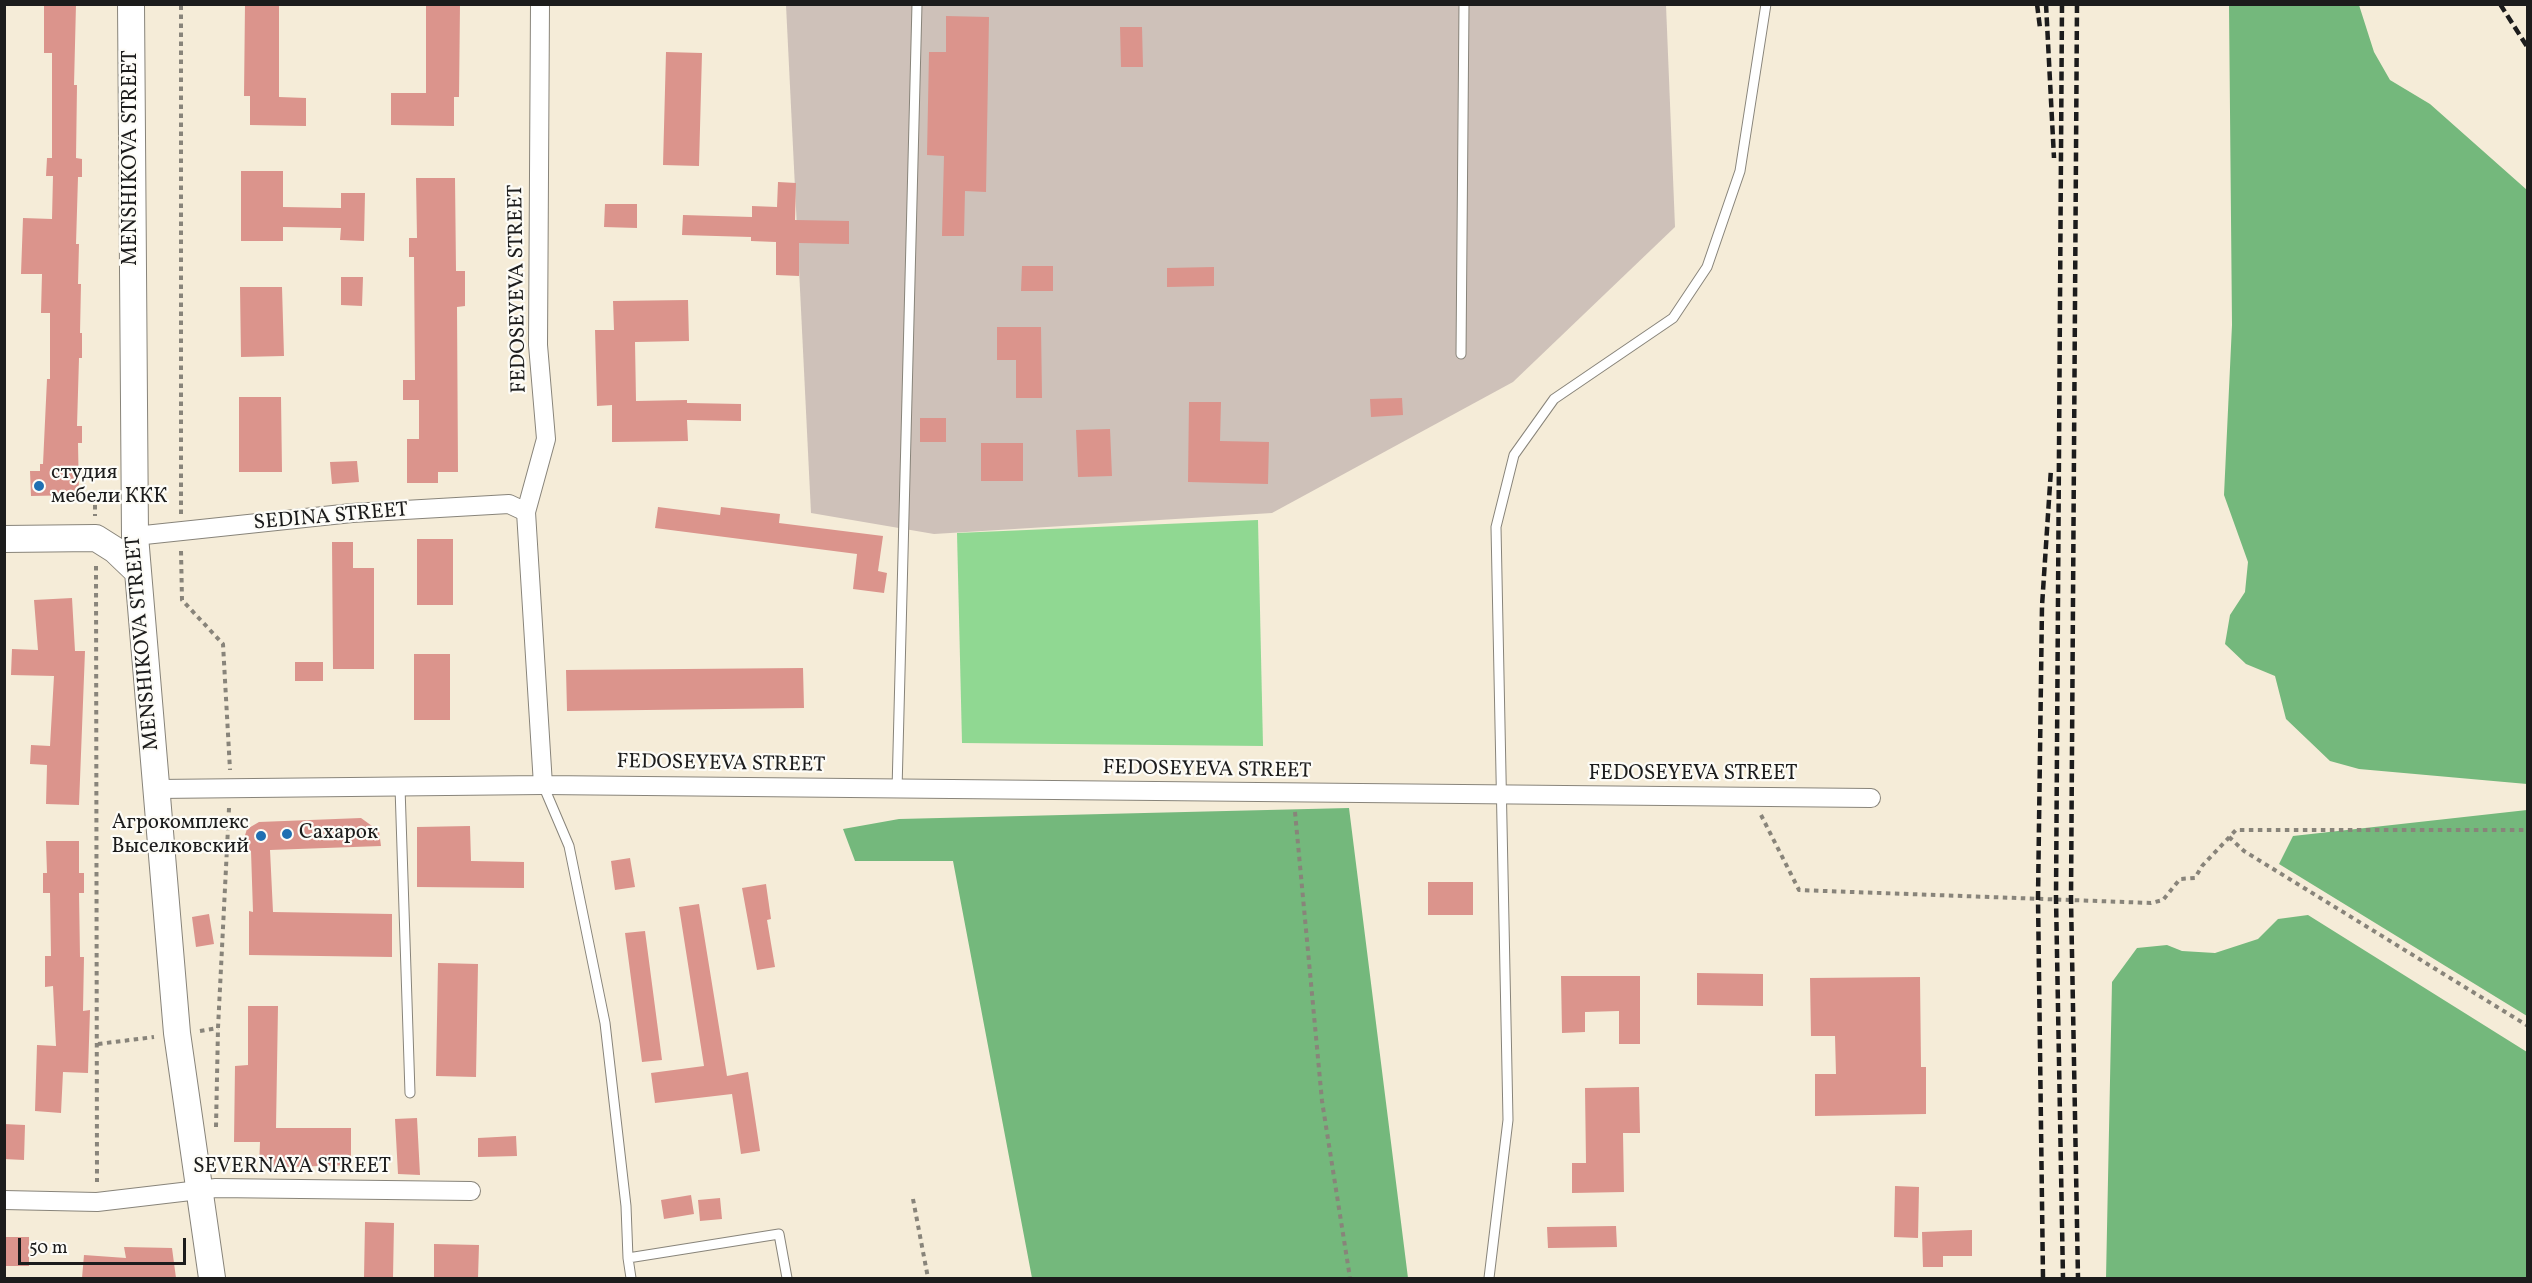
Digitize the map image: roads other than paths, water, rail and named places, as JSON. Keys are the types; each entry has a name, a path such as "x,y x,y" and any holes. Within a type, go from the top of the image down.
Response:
{"main road":[{"name":"MENSHIKOVA STREET","path":"131,4 135,536 177,1034 201,1188 212,1278"},
{"path":"4,539 96,538 115,550 138,572"}],"street":[{"name":"FEDOSEYEVA STREET","path":"540,4 538,345 546,439 526,512 543,785"},
{"name":"SEDINA STREET","path":"135,536 352,513 509,504 526,512"},
{"name":"FEDOSEYEVA STREET","path":"157,789 543,785 1870,798"},
{"name":"SEVERNAYA STREET","path":"4,1200 97,1202 201,1188 471,1191"}],"lane":[{"path":"897,790 917,4"},
{"path":"1461,354 1464,4"},
{"path":"1489,1278 1508,1120 1496,527 1514,455 1554,399 1673,318 1707,267 1740,171 1766,4"},
{"path":"543,785 569,846 605,1023 626,1206 631,1278"},
{"path":"400,787 410,1093"},
{"path":"628,1257 779,1233 787,1278"}],"railway":[{"path":"2037,4 2040,28"},
{"path":"2046,4 2054,158"},
{"path":"2062,4 2056,898 2063,1278"},
{"path":"2077,4 2071,899 2078,1278"},
{"path":"2500,4 2528,48"},
{"path":"2043,1278 2038,898 2042,606 2051,469"}],"place":[{"name":"студия мебели ККК","path":"39,486"},
{"name":"Сахарок","path":"287,834"},
{"name":"Агрокомплекс Выселковский","path":"261,836"}]}
